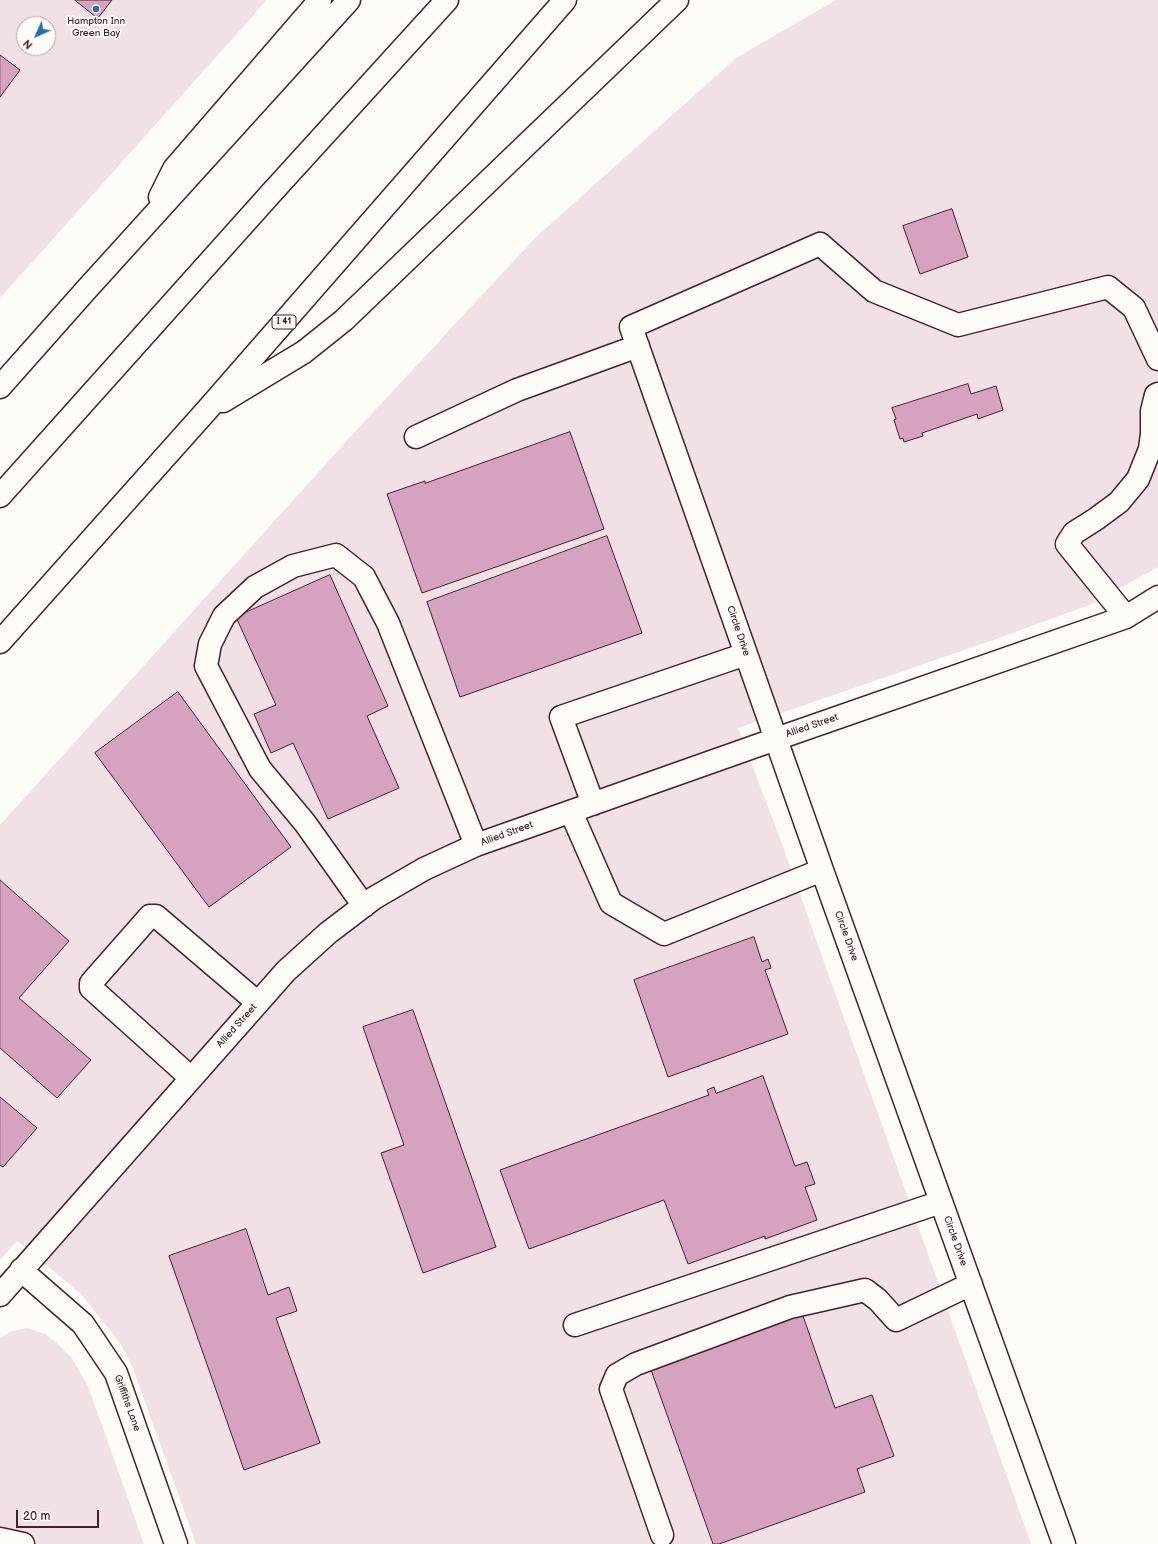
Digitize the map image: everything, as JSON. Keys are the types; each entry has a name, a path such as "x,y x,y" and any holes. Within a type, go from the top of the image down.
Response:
{"main road":[{"path":"149,220 174,169 320,0"},
{"path":"0,387 149,220 350,0"},
{"path":"0,496 274,190 447,0"},
{"name":"I 41","path":"0,642 207,410 565,0"},
{"path":"207,410 298,355 344,320 677,0"},
{"path":"416,437 634,337 820,244 874,291 958,325 1108,288 1134,308 1158,359"},
{"name":"Circle Drive","path":"634,337 822,870 1064,1544"},
{"path":"1126,617 1067,544 1074,533 1096,520 1119,502 1138,480 1150,448 1152,434 1152,411 1156,395 1158,394"},
{"path":"364,906 305,823 260,768 206,666 210,644 224,616 255,587 293,566 336,554 364,577 388,623 476,845"},
{"name":"Allied Street","path":"0,1294 291,966 328,933 374,898 424,869 476,845 776,738 1126,617 1158,597"},
{"path":"593,804 561,717 746,654"},
{"path":"570,812 611,903 664,934 822,870"},
{"path":"191,1078 92,988 91,983 150,916 156,916 258,1003"},
{"path":"575,1326 941,1202"},
{"name":"Griffiths Lane","path":"21,1270 83,1324 116,1373 176,1544"},
{"path":"662,1535 611,1389 617,1374 636,1364 790,1307 865,1290 878,1300 896,1320 971,1284"},
{"path":"0,1539 23,1544"}],"shaded area":[{"path":"0,0 266,0 0,298"},
{"path":"836,0 1158,0 1158,567 1089,605 993,640 738,728 781,841 1031,1544 196,1544 132,1366 120,1343 81,1294 17,1241 0,1260 0,825 352,435 535,238 736,58"},
{"path":"26,1328 45,1334 58,1344 71,1357 88,1386 144,1544 0,1544 0,1338 10,1332"}],"building":[{"name":"Hampton Inn Green Bay","path":"75,0 112,0 98,18"},
{"path":"0,55 20,70 0,97"},
{"path":"952,209 968,257 920,274 903,226"},
{"path":"968,384 971,394 996,386 1003,410 978,419 977,414 922,433 923,436 904,442 903,438 900,439 892,408"},
{"path":"570,432 604,529 422,593 387,494 425,481 425,483"},
{"path":"607,536 642,633 460,697 427,602"},
{"path":"330,575 388,706 367,716 399,788 328,819 293,743 271,753 254,714 276,705 236,617"},
{"path":"178,692 291,847 209,907 95,753"},
{"path":"0,880 69,941 19,998 91,1060 57,1098 0,1048"},
{"path":"754,937 762,962 768,959 771,968 765,970 788,1034 668,1077 634,980"},
{"path":"413,1010 496,1247 423,1273 381,1153 404,1145 363,1027"},
{"path":"763,1076 795,1166 807,1162 815,1184 805,1187 817,1220 765,1239 765,1236 688,1264 664,1200 529,1249 500,1170 709,1095 707,1090 714,1087 716,1093"},
{"path":"0,1097 37,1128 3,1167 0,1165"},
{"path":"246,1229 268,1295 289,1287 297,1311 276,1318 320,1443 244,1470 169,1256"},
{"path":"802,1313 835,1408 872,1395 894,1456 857,1469 865,1492 719,1544 713,1544 650,1367"}],"place":[{"name":"Hampton Inn Green Bay","path":"96,9"}]}
